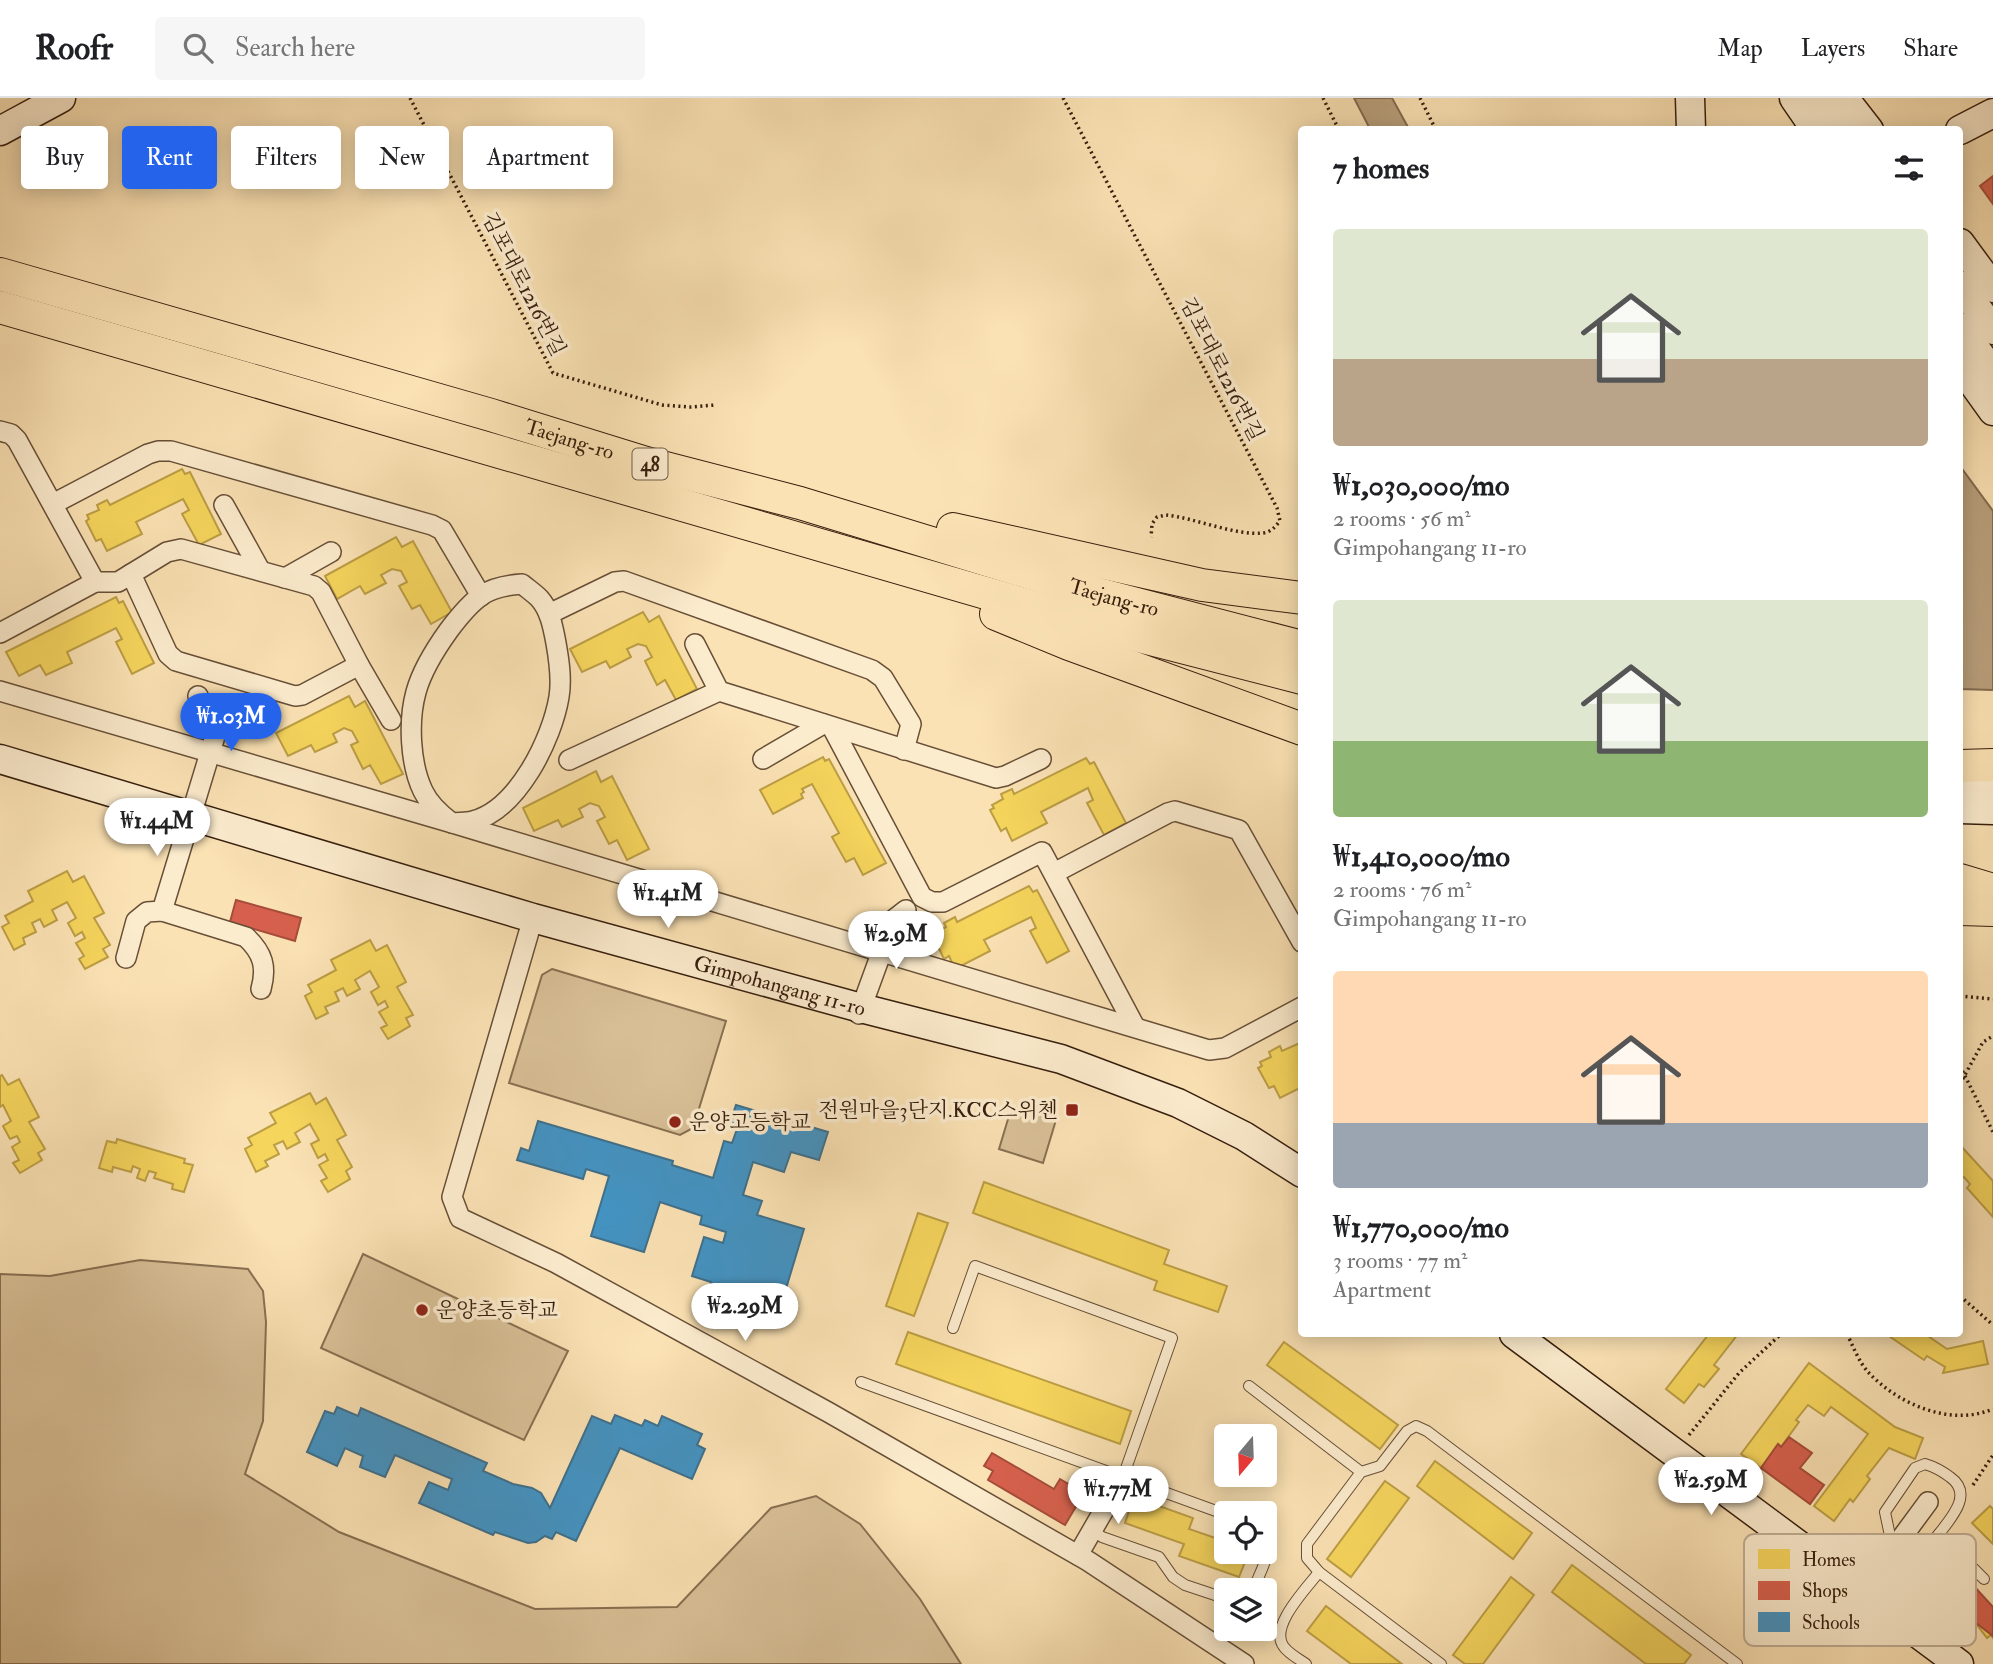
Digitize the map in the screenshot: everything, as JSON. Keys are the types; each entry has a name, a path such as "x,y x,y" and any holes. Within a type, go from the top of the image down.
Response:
{"main road":[{"name":"Taejang-ro","path":"0,274 491,415 646,463 800,503 1102,595 1298,646"},
{"name":"Taejang-ro","path":"0,307 1096,625 1298,677"},
{"path":"800,503 951,529 1202,585 1298,597"},
{"path":"839,549 1069,644 1298,728"},
{"path":"1963,766 1993,765"},
{"path":"1963,881 1993,890"},
{"path":"1963,909 1993,910"}],"street":[{"path":"0,131 61,98"},
{"path":"1690,98 1691,126"},
{"path":"1774,98 1792,126"},
{"path":"1794,98 1813,126"},
{"path":"1822,98 1842,126"},
{"path":"1844,98 1866,126"},
{"path":"1963,128 1993,113"},
{"path":"1963,247 1993,288"},
{"path":"1963,289 1993,330"},
{"path":"1963,331 1993,373"},
{"path":"1963,369 1993,411"},
{"path":"0,431 11,434 18,440 95,582"},
{"path":"53,504 148,454 158,450 172,451 432,525 442,530 481,596"},
{"path":"224,505 260,570"},
{"path":"0,633 95,582 118,582 167,552 181,549 314,586 321,592 391,720"},
{"path":"285,578 331,552"},
{"path":"131,575 168,654 176,662 295,696 302,695 359,665"},
{"path":"549,614 615,582 624,581 872,670 883,678 911,724 904,750"},
{"path":"522,584 539,598 549,614 560,663 559,695 551,728 535,764 515,791 488,814 473,821 452,823 438,812 424,792 416,770 412,719 416,691 441,641 459,617 481,596 502,586 522,584"},
{"path":"695,644 719,691"},
{"path":"0,691 882,951 1209,1051 1217,1051 1298,1009"},
{"path":"569,760 719,691 996,778 1041,759"},
{"path":"162,911 216,733 198,696"},
{"path":"763,759 828,726"},
{"path":"828,726 922,897 932,902 943,902 1042,852 1135,1027"},
{"name":"Gimpohangang 11-ro","path":"0,760 189,820"},
{"name":"Gimpohangang 11-ro","path":"0,768 189,820 532,921 1073,1070 1173,1108 1236,1140 1298,1179"},
{"path":"1963,786 1993,786"},
{"path":"1963,809 1993,810"},
{"path":"1054,873 1175,811 1239,830 1298,929"},
{"path":"860,1011 882,951 888,924 906,910"},
{"path":"126,958 136,921 147,912 162,911 246,937 256,946 263,960 265,974 261,989"},
{"path":"532,921 452,1197 460,1218 556,1263 816,1405 1078,1555 1244,1664"},
{"name":"Gimpohangang 11-ro","path":"860,1011 1061,1059 1087,1068 1178,1102 1244,1136 1298,1170"},
{"path":"1520,1337 1781,1534"},
{"path":"1520,1337 1781,1534"},
{"path":"1078,1555 1123,1477"},
{"path":"1905,1534 1928,1502"},
{"path":"1925,1646 1947,1664"},
{"path":"1934,1646 1959,1664"}],"lane":[{"path":"953,1328 975,1266 1172,1338 1123,1477"},
{"path":"861,1382 1214,1510"},
{"path":"1249,1386 1361,1472"},
{"path":"1441,1664 1320,1572 1307,1558 1307,1544 1361,1472 1380,1466 1406,1431 1416,1426 1427,1431 1737,1664"},
{"path":"1890,1534 1885,1512 1915,1468 1925,1464 1935,1467 1958,1483 1961,1491 1961,1502 1938,1534"},
{"path":"1092,1530 1102,1537 1159,1557 1173,1577 1214,1594"},
{"path":"1976,1571 1984,1579"},
{"path":"1306,1664 1283,1647 1278,1634 1282,1622 1320,1572"}],"path":[{"name":"김포대로1216번길","path":"410,98 553,373 662,405 715,405"},
{"name":"김포대로1216번길","path":"1063,98 1277,508 1280,521 1264,533 1166,515 1157,517 1152,524 1151,537"},
{"path":"1323,98 1337,126"},
{"path":"1420,98 1434,126"},
{"path":"1963,996 1993,999"},
{"path":"1963,1079 1983,1042 1993,1036"},
{"path":"1963,1072 1993,1132"},
{"path":"1963,1299 1993,1325"},
{"path":"1675,1453 1739,1373 1778,1337"},
{"path":"1849,1337 1866,1370 1897,1397 1929,1410 1954,1415 1981,1414 1990,1410 1993,1417"},
{"path":"1961,1502 1993,1455"}],"shaded area":[{"path":"1354,98 1392,98 1407,126 1368,126"},
{"path":"1963,470 1993,511 1993,690 1963,689"},
{"path":"552,969 726,1021 693,1128 680,1135 509,1083 542,975"},
{"path":"1012,1106 1056,1120 1043,1163 999,1149"},
{"path":"363,1254 568,1351 524,1440 321,1348"},
{"path":"140,1260 248,1269 263,1291 266,1322 263,1421 245,1474 339,1532 535,1609 677,1607 771,1508 816,1496 860,1524 920,1599 961,1664 0,1664 0,1274 50,1276"}],"building: Homes":[{"path":"182,469 185,474 190,472 221,534 199,545 182,514 189,510 183,499 136,522 142,534 107,551 101,539 96,541 86,521 89,519 87,515 99,510 97,505 107,500 110,505"},
{"path":"396,537 402,547 413,541 452,612 431,624 420,605 412,609 399,586 407,582 401,571 392,569 381,575 386,583 365,594 360,586 337,599 325,576"},
{"path":"116,597 119,603 123,601 154,663 132,674 116,642 122,639 116,628 67,652 72,663 46,675 40,665 19,676 6,652"},
{"path":"643,612 649,622 659,616 697,689 676,700 665,680 657,685 645,661 652,657 646,646 638,644 627,649 631,657 610,668 606,661 582,672 570,649"},
{"path":"349,696 355,707 365,701 403,774 381,784 370,765 363,769 351,745 358,742 352,731 344,728 333,734 337,742 315,752 311,745 288,756 276,733"},
{"path":"823,757 825,761 829,759 886,863 863,875 854,858 846,862 832,837 839,833 812,784 802,789 803,798 773,814 760,790"},
{"path":"1086,758 1090,764 1094,762 1126,823 1104,835 1087,803 1093,800 1088,788 1041,812 1047,823 1012,841 1006,828 1001,831 990,810 994,808 992,805 1003,799 1001,794 1012,789 1014,794"},
{"path":"596,771 601,782 612,776 649,849 627,860 617,840 609,844 597,821 605,817 599,806 590,803 579,809 583,817 562,827 558,820 534,831 523,808"},
{"path":"67,871 73,882 84,876 104,913 94,918 110,945 103,949 108,957 85,969 79,959 84,956 76,943 85,938 82,932 75,936 68,923 76,918 67,902 52,910 57,920 44,927 40,919 32,923 36,932 23,938 25,944 14,950 2,927 9,923 5,916 33,901 28,891"},
{"path":"1029,886 1033,892 1037,890 1069,951 1047,963 1030,931 1036,928 1031,917 984,940 990,951 955,969 949,956 944,959 934,938 937,937 935,933 946,927 944,923 955,917 957,922"},
{"path":"370,940 376,951 387,945 406,982 397,987 413,1015 406,1018 410,1026 388,1039 381,1028 387,1025 379,1012 388,1007 385,1001 378,1005 371,992 379,987 370,971 355,980 360,989 347,996 343,988 335,992 339,1001 325,1007 328,1013 316,1019 305,996 312,992 308,985 336,970 331,960"},
{"path":"1298,1044 1298,1089 1280,1098 1274,1086 1269,1088 1258,1068 1262,1066 1260,1062 1271,1057 1269,1052 1280,1046 1282,1051"},
{"path":"2,1075 8,1085 19,1079 39,1117 29,1122 45,1149 38,1153 42,1160 20,1173 13,1163 19,1160 12,1147 20,1142 17,1136 10,1139 3,1126 11,1121 3,1105 0,1107"},
{"path":"310,1093 316,1104 326,1098 346,1135 337,1140 352,1167 346,1171 350,1179 328,1192 321,1181 327,1178 319,1165 328,1160 325,1154 318,1158 311,1144 319,1140 310,1124 295,1133 300,1142 287,1149 283,1141 274,1145 279,1154 265,1161 268,1166 256,1172 245,1149 252,1145 248,1138 276,1123 270,1113"},
{"path":"117,1139 185,1159 184,1163 193,1165 184,1192 172,1189 173,1184 154,1178 156,1173 149,1171 145,1181 137,1178 140,1169 133,1166 131,1172 113,1167 112,1172 99,1168 107,1141 116,1143"},
{"path":"1963,1148 1993,1181 1993,1217 1967,1188 1970,1184 1964,1177"},
{"path":"984,1182 1169,1250 1164,1264 1227,1286 1218,1312 1154,1290 1157,1281 973,1213"},
{"path":"918,1213 948,1223 914,1316 886,1306"},
{"path":"908,1332 1131,1411 1120,1444 896,1364"},
{"path":"1706,1337 1736,1337 1714,1365 1719,1369 1704,1387 1699,1384 1684,1403 1666,1389"},
{"path":"1890,1337 1929,1337 1947,1349 1983,1341 1988,1364 1943,1373 1945,1367 1927,1356 1924,1360"},
{"path":"1284,1342 1398,1425 1380,1449 1267,1365"},
{"path":"1809,1363 1895,1427 1923,1438 1915,1459 1889,1448 1867,1476 1870,1479 1853,1502 1850,1499 1834,1521 1814,1506 1868,1434 1831,1407 1824,1416 1808,1405 1781,1447 1778,1444 1761,1468 1741,1454"},
{"path":"1435,1461 1532,1533 1513,1559 1417,1486"},
{"path":"1385,1481 1409,1498 1351,1577 1327,1559"},
{"path":"1134,1497 1193,1518 1189,1529 1214,1538 1214,1564 1244,1564 1239,1577 1179,1556 1184,1544 1125,1523"},
{"path":"1990,1506 1993,1509 1993,1544 1972,1523"},
{"path":"1572,1565 1691,1655 1684,1664 1646,1664 1552,1592"},
{"path":"1511,1577 1534,1595 1483,1664 1465,1664 1453,1655"},
{"path":"1326,1606 1402,1664 1351,1664 1307,1631"},
{"path":"1993,1608 1993,1638 1991,1635 1987,1638 1977,1625"}],"building: Shops":[{"path":"1993,176 1993,204 1980,186"},
{"path":"236,900 301,918 295,941 230,922"},
{"path":"1789,1437 1812,1453 1800,1468 1824,1485 1810,1504 1761,1468 1778,1444 1781,1447"},
{"path":"992,1453 1054,1489 1060,1479 1084,1493 1065,1525 988,1480 993,1471 984,1466"},
{"path":"1976,1588 1993,1607 1993,1636 1976,1623"}],"building: Schools":[{"name":"운양고등학교","path":"736,1105 828,1132 819,1160 791,1152 784,1172 753,1162 743,1195 762,1201 757,1215 804,1229 778,1315 708,1294 711,1282 692,1276 704,1237 723,1243 726,1232 700,1224 702,1216 660,1202 644,1252 591,1236 609,1176 586,1169 583,1179 517,1160 521,1148 529,1151 538,1121 673,1161 672,1165 713,1178 724,1141 732,1143 737,1129 729,1126"},
{"path":"337,1407 358,1416 361,1408 487,1463 483,1471 513,1484 532,1488 541,1493 550,1508 592,1416 611,1424 615,1415 642,1426 645,1420 658,1426 662,1416 702,1434 697,1445 705,1449 692,1479 620,1448 576,1541 556,1532 552,1539 545,1536 536,1542 528,1543 495,1532 493,1535 419,1503 429,1482 448,1490 452,1479 395,1455 385,1477 360,1467 363,1456 345,1448 337,1466 307,1452 325,1411 334,1414"}],"place":[{"name":"전원마을3단지.KCC스위첸","path":"1072,1110"},
{"name":"운양고등학교","path":"675,1122"},
{"name":"운양초등학교","path":"422,1310"}]}
